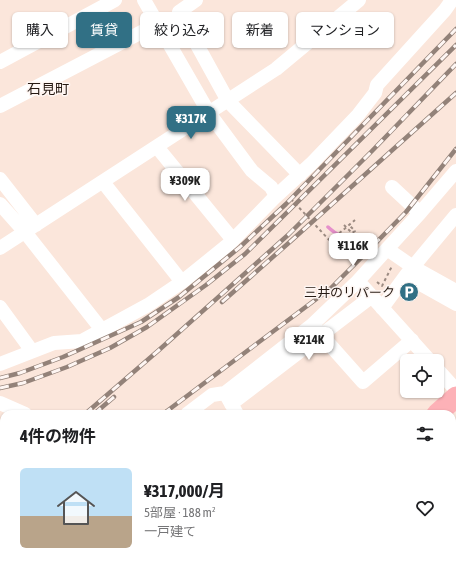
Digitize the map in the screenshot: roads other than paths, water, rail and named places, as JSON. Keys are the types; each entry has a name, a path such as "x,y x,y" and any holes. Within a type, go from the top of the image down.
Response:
{"highway":[{"path":"442,410 456,397"}],"street":[{"path":"0,62 115,0"},
{"path":"144,0 150,12"},
{"path":"196,0 180,12 228,101 300,175"},
{"path":"0,248 276,69 359,0"},
{"path":"2,366 54,343 82,341 148,305 182,282 233,240 274,198 300,175 358,115 375,92 377,85 446,10 452,0"},
{"path":"0,106 140,33"},
{"path":"171,48 209,113 252,171 271,187 275,194 274,198"},
{"path":"157,147 233,240"},
{"path":"317,330 358,281 456,171"},
{"path":"0,179 31,229 102,330"},
{"path":"103,182 182,282"},
{"path":"392,187 420,213"},
{"path":"0,204 31,229"},
{"path":"382,308 409,271 456,216"},
{"path":"387,249 409,271 456,304"},
{"path":"409,271 456,291"},
{"path":"358,281 424,354"},
{"path":"192,410 212,395 231,404 317,330 371,297"},
{"path":"0,307 32,352"},
{"path":"317,330 363,382 412,340"},
{"path":"444,377 456,390"},
{"path":"0,403 15,410"}],"waterway":[{"path":"328,227 342,236 364,242"}],"railway":[{"path":"0,378 20,373 63,357 141,322 179,297 240,247 286,204 456,29"},
{"path":"0,388 23,383 67,367 110,348 147,327 206,285 245,254 456,45"},
{"path":"90,410 288,235 456,64"},
{"path":"222,302 456,93"},
{"path":"168,410 331,288 406,212 456,149"},
{"path":"99,410 114,397"}],"place":[{"name":"三井のリパーク","path":"409,292"}],"district":[{"name":"石見町","path":"48,89"}]}
